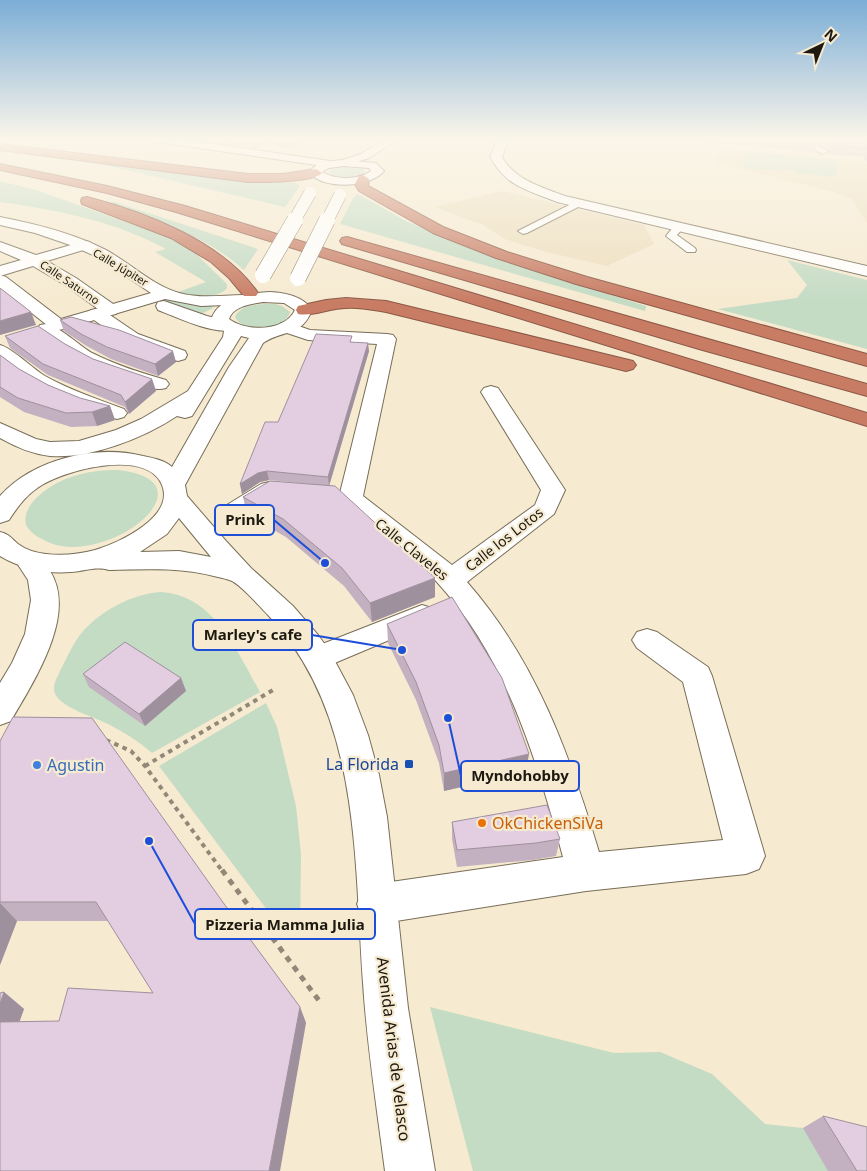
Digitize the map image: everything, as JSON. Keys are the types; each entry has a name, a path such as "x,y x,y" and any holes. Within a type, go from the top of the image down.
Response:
{"highway":[{"path":"124,194 786,393 867,420"},
{"path":"372,194 405,213 449,234 493,252 546,270 867,360"},
{"path":"79,198 164,230 199,246 224,264 247,296"},
{"path":"281,222 678,338 867,390"},
{"path":"288,318 329,303 341,302 390,306 464,327 594,356 642,369"},
{"path":"680,380 785,408 867,420"}],"street":[{"path":"1,507 18,491 36,479 56,469 90,461 154,435 184,414 232,337 229,328 220,321 220,315 225,309 247,296 263,275 310,194"},
{"path":"0,540 9,551 28,560 54,564 83,562 112,554 138,543 158,528 170,513 175,491 238,367 256,340 288,318 293,290 298,278 342,194"},
{"path":"549,194 578,203 867,272"},
{"name":"Calle Júpiter","path":"0,221 48,232 85,245 164,294 190,300 247,296 270,297 288,318"},
{"path":"0,272 85,245"},
{"name":"Calle Saturno","path":"0,246 37,260 55,270 132,338 178,355"},
{"path":"0,280 52,327 68,347 91,361 158,384"},
{"path":"28,334 164,294"},
{"path":"146,299 201,320 245,332 288,318"},
{"name":"Calle Claveles","path":"288,318 308,335 387,339 342,496 415,548 458,589 498,646 521,686 554,765 586,872"},
{"path":"3,345 11,362 45,386 72,398 117,413"},
{"name":"Calle los Lotos","path":"458,589 545,509 553,490 491,392"},
{"path":"0,429 38,447 49,449 70,448 102,442 133,431 150,423 194,396"},
{"name":"Avenida Arias de Velasco","path":"0,447 20,456 45,462 127,459 149,464 166,473 175,491 243,575 286,616 318,658 333,687 349,729 360,769 369,816 390,1041 410,1171"},
{"path":"231,513 269,489 297,492"},
{"path":"0,712 29,659 42,624 43,581 28,560"},
{"name":"Avenida Arias de Velasco","path":"83,562 178,560 203,564 243,575"},
{"path":"318,658 458,589"},
{"path":"377,904 586,872 746,856 697,676 648,640"}],"lane":[{"path":"523,231 578,203"},
{"path":"680,226 671,236 691,250"}],"path":[{"path":"145,766 273,690"},
{"path":"102,740 112,742 131,752 145,766 320,1002"}],"shaded area":[{"path":"491,194 513,194 644,225 654,244 607,266 546,252 505,239 483,225 435,207"},
{"path":"838,194 867,194 867,223 852,199"}],"green space":[{"path":"0,194 46,194 170,238 195,253 227,284 227,288 223,292 211,296 183,294 178,292 206,282 155,252 166,249 126,231 85,218 0,202"},
{"path":"227,194 295,194 285,207"},
{"path":"358,194 406,221 503,261 646,306 645,311 340,224 353,198"},
{"path":"112,201 258,249 244,270 230,258 199,239 114,205"},
{"path":"787,260 867,280 867,349 718,309 797,298 807,285"},
{"path":"162,298 210,305 213,308 201,314 159,300"},
{"path":"258,304 282,306 290,312 281,323 273,326 255,328 246,326 235,317 238,312 247,307"},
{"path":"118,470 146,477 157,489 155,504 143,519 124,533 100,543 74,547 50,543 34,534 26,525 26,516 29,508 43,492 52,486 70,477 98,471"},
{"path":"161,592 180,595 196,603 210,614 233,643 260,692 152,753 119,730 61,701 55,694 54,687 74,644 80,634 92,622 110,609 130,599"},
{"path":"266,703 277,727 296,806 301,855 300,933 297,937 289,939 159,766"},
{"path":"430,1007 614,1053 660,1052 712,1074 765,1124 803,1128 867,1171 473,1171"}],"building":[{"path":"0,288 31,312 0,321"},
{"path":"71,317 119,330 173,351 155,364 107,347 81,334 60,320"},
{"path":"38,326 65,344 93,359 152,379 125,402 121,395 43,364 5,336"},
{"path":"316,334 352,336 350,342 368,343 328,477 267,471 258,473 240,484 265,422 278,422"},
{"path":"0,355 19,369 48,385 80,398 110,406 92,412 66,413 18,398 0,387"},
{"path":"270,481 335,486 435,578 370,603 342,568 283,519 243,497"},
{"path":"452,597 502,678 529,754 444,773 439,745 416,682 387,624"},
{"path":"125,642 181,678 139,714 83,674"},
{"path":"13,717 92,718 300,1007 269,1171 0,1171 0,1022 59,1021 68,988 153,993 96,902 0,902 0,741"},
{"path":"547,805 560,839 457,850 452,822"},
{"path":"4,992 0,1004 0,993"},
{"path":"823,1116 867,1127 867,1171 857,1171"}],"place":[{"name":"Prink","path":"325,563"},
{"name":"Marley's cafe","path":"402,650"},
{"name":"Myndohobby","path":"448,718"},
{"name":"La Florida","path":"409,764"},
{"name":"Agustin","path":"37,765"},
{"name":"OkChickenSiVa","path":"482,823"},
{"name":"Pizzeria Mamma Julia","path":"149,841"}]}
